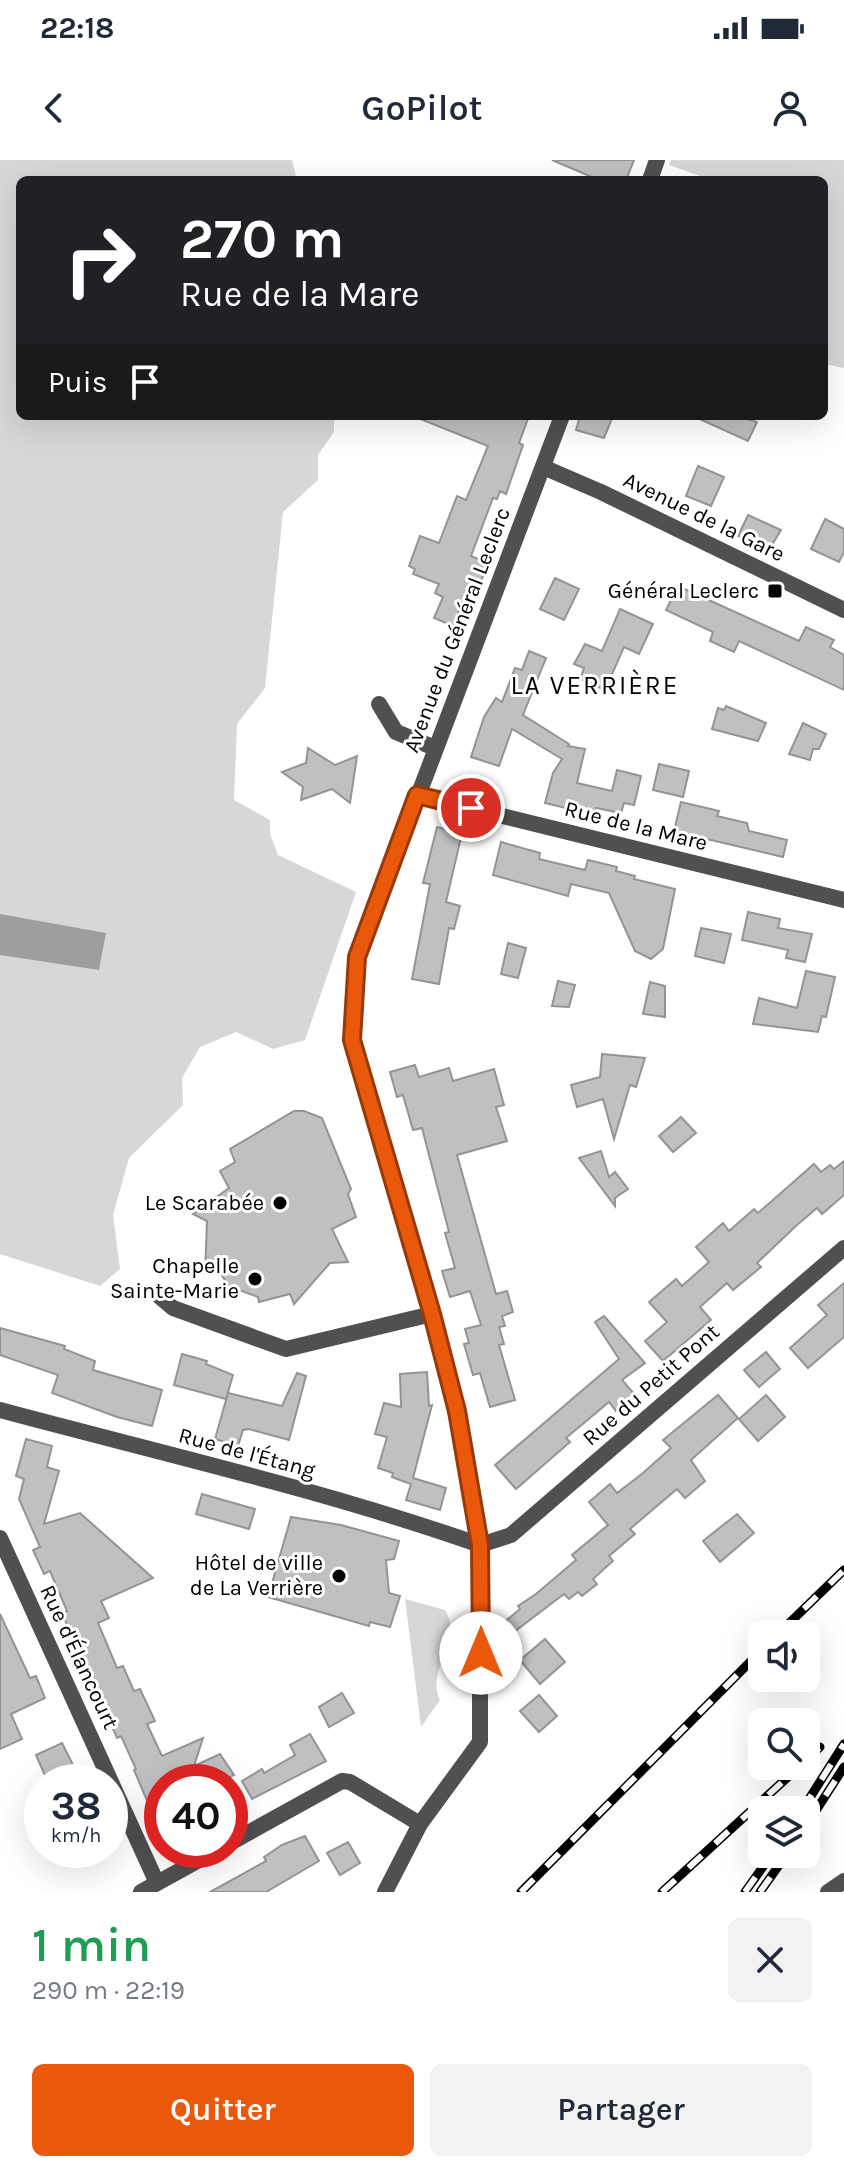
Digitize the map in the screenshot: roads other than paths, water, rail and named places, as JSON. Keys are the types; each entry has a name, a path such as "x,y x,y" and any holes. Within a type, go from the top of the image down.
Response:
{"street":[{"name":"Avenue du Général Leclerc","path":"385,1892 420,1824 480,1742 480,1545 457,1411 352,1040 357,957 561,420"},
{"name":"Avenue de la Gare","path":"543,467 844,610"},
{"path":"379,704 396,732 435,748"},
{"name":"Rue de la Mare","path":"417,795 844,900"},
{"name":"Rue du Petit Pont","path":"480,1545 511,1535 844,1248"},
{"path":"160,1297 173,1308 286,1349 432,1314"},
{"name":"Rue de l'Étang","path":"0,1410 275,1483 436,1529 480,1545"},
{"name":"Rue d'Élancourt","path":"0,1538 157,1883"},
{"path":"248,1833 342,1781 350,1782 420,1824"},
{"path":"141,1892 184,1868"},
{"path":"828,1892 844,1881"}],"railway":[{"path":"792,1620 844,1570"},
{"path":"521,1892 748,1664"},
{"path":"811,1796 844,1744"},
{"path":"820,1804 844,1767"},
{"path":"662,1892 785,1780"},
{"path":"745,1892 762,1868"},
{"path":"760,1892 777,1868"}],"place":[{"name":"Général Leclerc","path":"775,591"},
{"name":"Le Scarabée","path":"280,1203"},
{"name":"Chapelle Sainte-Marie","path":"255,1279"},
{"name":"Hôtel de ville de La Verrière","path":"339,1576"}],"district":[{"name":"LA VERRIÈRE","path":"595,685"}]}
